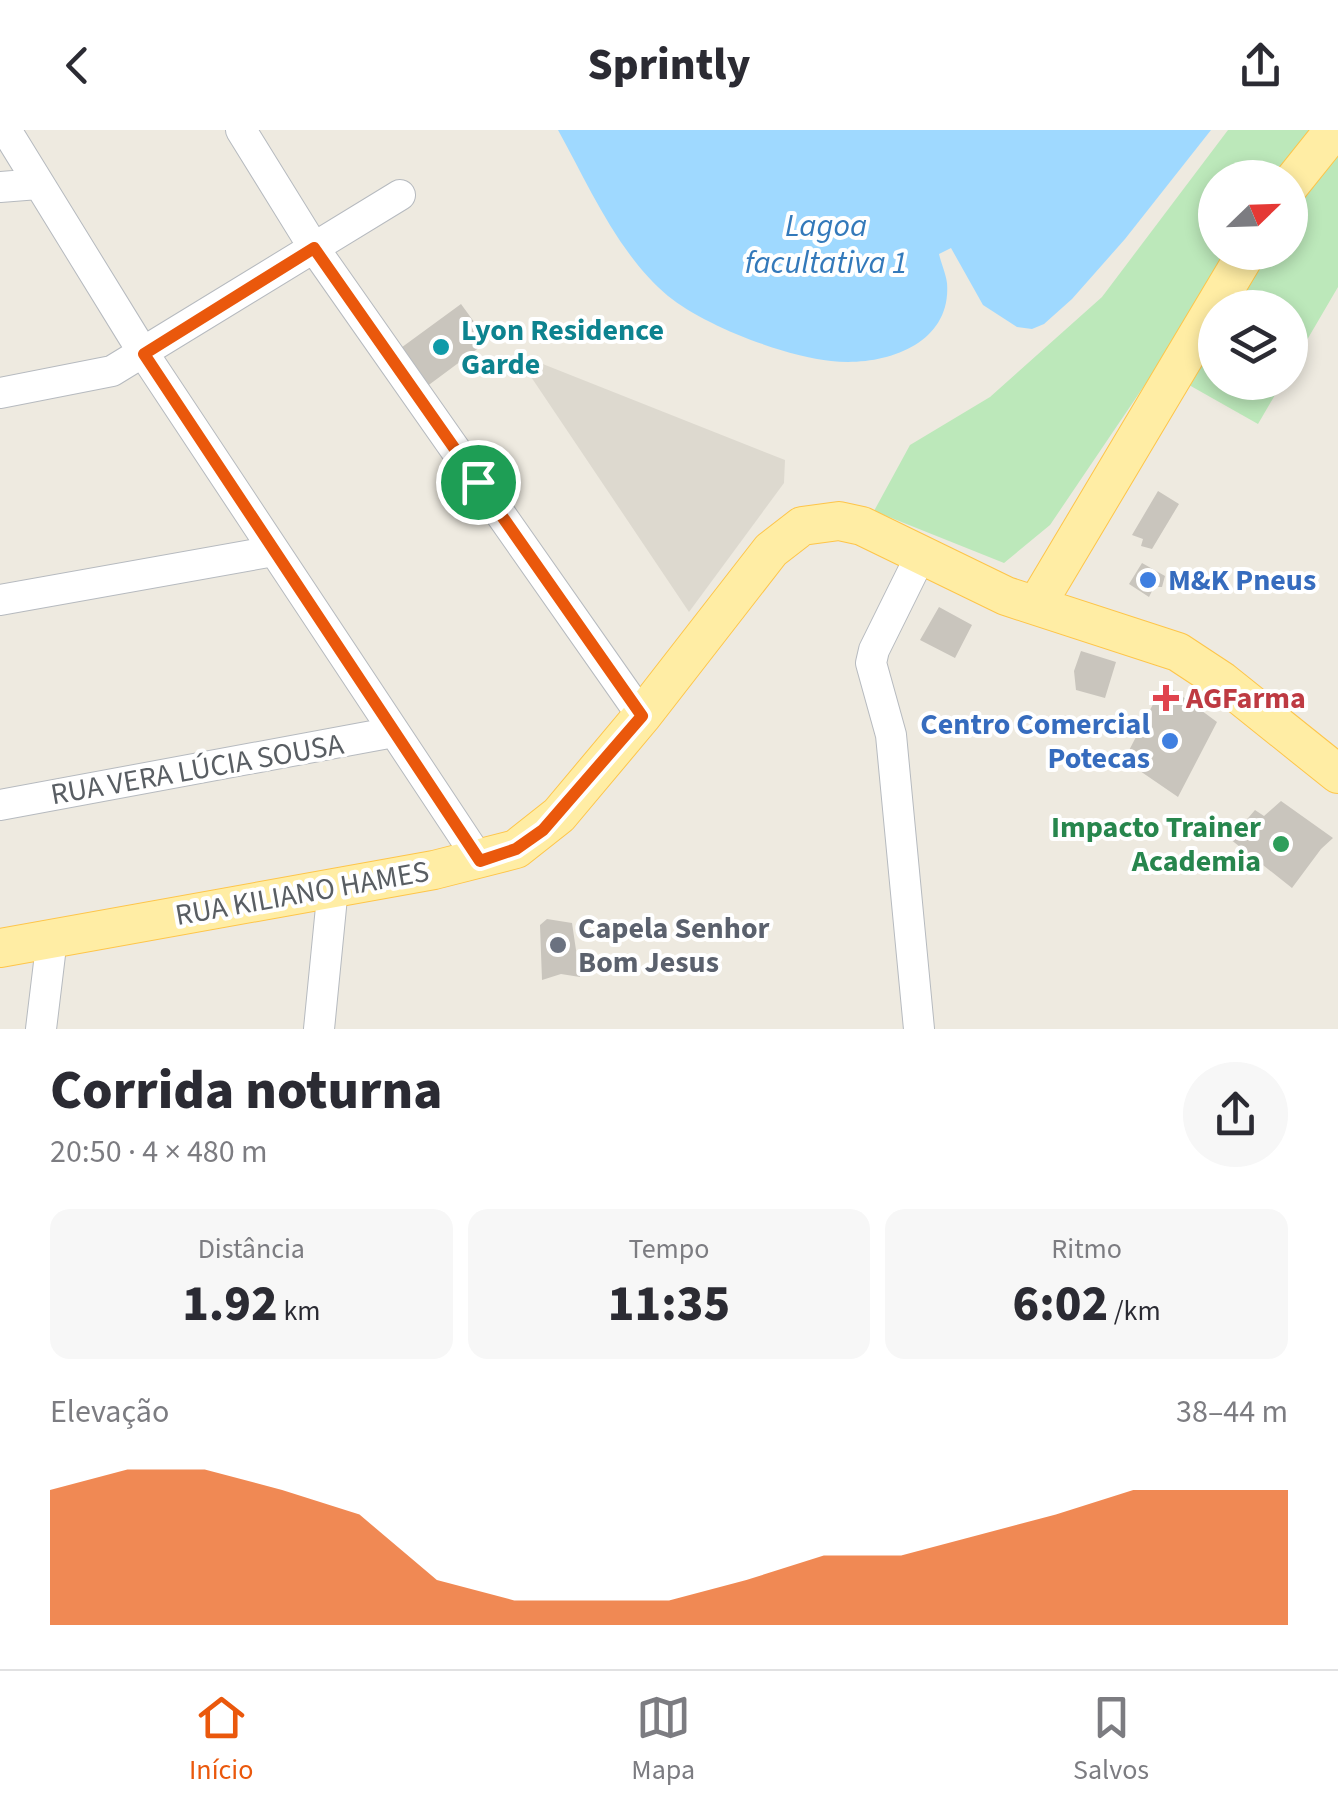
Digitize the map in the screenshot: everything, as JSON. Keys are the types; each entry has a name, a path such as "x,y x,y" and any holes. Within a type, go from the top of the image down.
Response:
{"main road":[{"path":"1308,162 1334,130"},
{"path":"1037,604 1237,270"},
{"name":"RUA KILIANO HAMES","path":"0,948 480,861 516,849 543,830 642,716 750,573 802,526 839,521 862,526 1006,596 1178,652 1336,767"}],"street":[{"path":"6,130 144,354 480,861"},
{"path":"241,130 314,248 642,716"},
{"path":"0,187 38,184"},
{"path":"0,393 112,372 400,194"},
{"path":"0,600 274,551"},
{"path":"919,1029 891,735 871,662 920,557"},
{"name":"RUA VERA LÚCIA SOUSA","path":"0,805 394,732"},
{"path":"319,1029 333,888"},
{"path":"40,1029 52,938"}],"shaded area":[{"path":"515,353 785,460 784,483 689,612"}],"green space":[{"path":"1228,130 1318,130 1296,160 1205,160"},
{"path":"1331,143 1338,148 1338,287 1308,338 1308,290 1245,290 1257,270 1308,270 1308,182"},
{"path":"1198,170 1198,270 1222,270 1209,290 1198,290 1198,306 1050,525 1004,563 874,511 910,445 990,397 1102,297"},
{"path":"1198,369 1198,390 1189,385"},
{"path":"1216,400 1272,400 1258,424"}],"water":[{"name":"Lagoa facultativa 1","path":"558,130 1211,130 1125,239 1072,299 1044,324 1032,329 1017,327 983,305 951,248 939,254 947,283 946,305 926,337 891,356 851,362 812,358 769,346 702,318 668,296 619,240"}],"building":[{"name":"Lyon Residence Garde","path":"461,304 488,341 422,390 394,353"},
{"path":"1158,491 1179,504 1152,549 1141,546 1143,539 1132,535"},
{"name":"M&K Pneus","path":"1142,563 1165,576 1162,587 1154,587 1149,597 1129,584"},
{"path":"939,607 972,625 955,658 920,640"},
{"path":"1081,651 1116,662 1105,698 1076,690 1074,671"},
{"name":"Centro Comercial Potecas","path":"1164,683 1217,722 1178,797 1124,760"},
{"name":"Impacto Trainer Academia","path":"1281,801 1333,838 1292,888 1230,839 1255,810 1264,816"},
{"name":"Capela Senhor Bom Jesus","path":"547,919 572,923 580,977 561,974 542,980 540,925"}],"place":[{"name":"Lyon Residence Garde","path":"441,347"},
{"name":"M&K Pneus","path":"1148,580"},
{"name":"AGFarma","path":"1166,698"},
{"name":"Centro Comercial Potecas","path":"1170,741"},
{"name":"Impacto Trainer Academia","path":"1281,844"},
{"name":"Capela Senhor Bom Jesus","path":"558,945"}],"route":[{"path":"314,248 478,482 642,716 543,830 516,849 480,861 144,354 314,248"}]}
